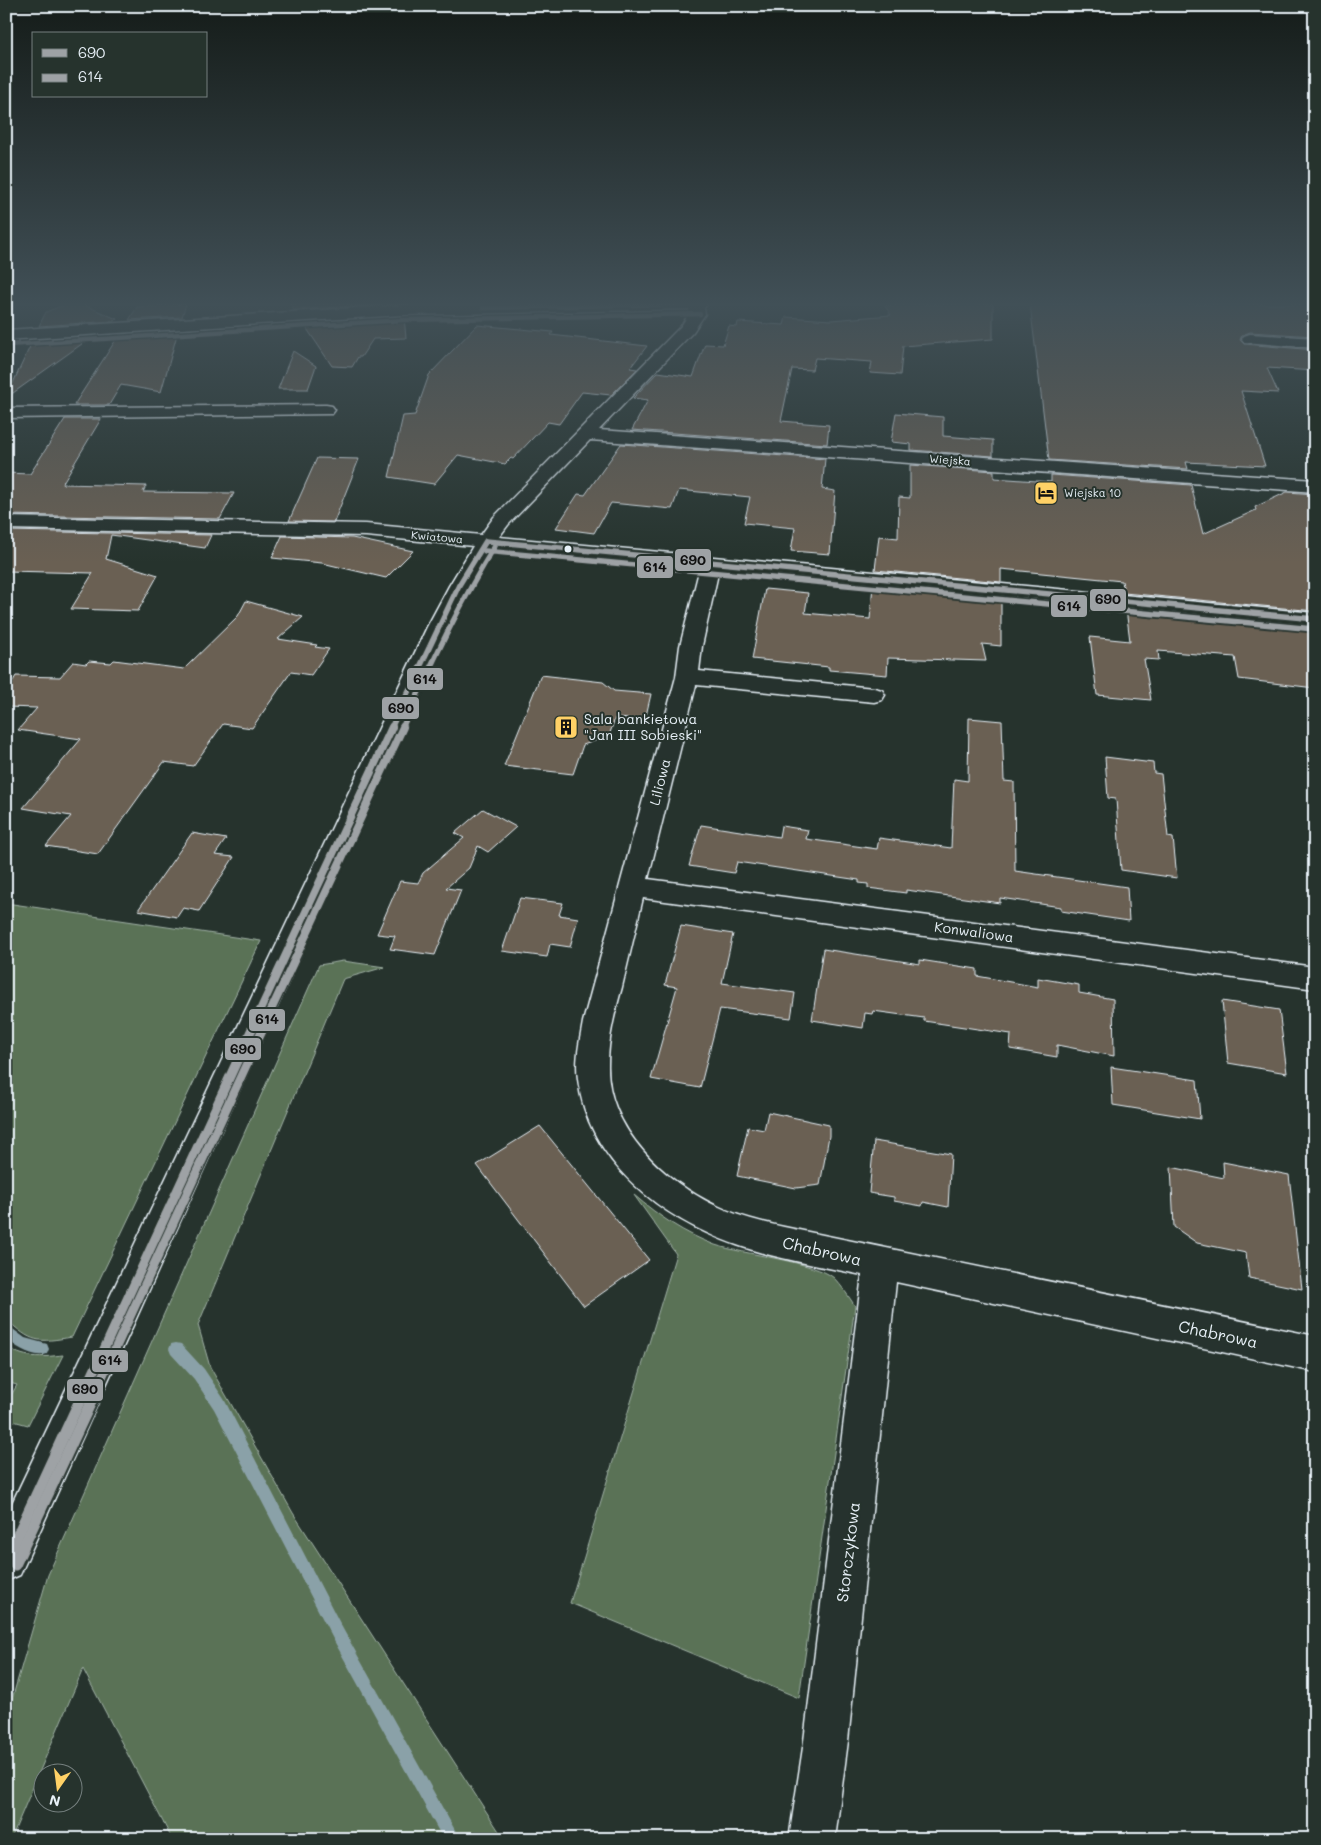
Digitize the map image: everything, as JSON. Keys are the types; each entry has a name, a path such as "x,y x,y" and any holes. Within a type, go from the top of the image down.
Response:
{"street":[{"path":"6,1561 459,585 486,541 512,509 628,390"},
{"path":"6,413 326,410"},
{"name":"Wiejska","path":"586,434 1315,486"},
{"name":"Kwiatowa","path":"6,523 366,530 1315,618"},
{"name":"Liliowa","path":"633,887 687,677 691,646 711,562"},
{"path":"687,677 874,695"},
{"name":"Konwaliowa","path":"633,887 1315,978"},
{"name":"Chabrowa","path":"633,887 598,1022 593,1053 593,1080 600,1105 611,1131 629,1157 653,1183 683,1205 728,1227 784,1243 1315,1354"},
{"name":"Storczykowa","path":"812,1839 826,1741 881,1264"}],"green space":[{"path":"6,903 261,941 72,1337 51,1340 29,1337 6,1319"},
{"path":"343,961 385,967 343,979 198,1325 210,1367 293,1513 504,1839 172,1839 83,1669 44,1762 32,1762 32,1789 11,1839 6,1839 6,1720 48,1575 319,965"},
{"path":"634,1195 672,1224 715,1245 796,1263 825,1272 837,1281 855,1306 799,1698 570,1603 676,1254"},
{"path":"6,1345 12,1350 26,1355 41,1357 63,1355 28,1425 6,1419 6,1404 17,1385 6,1382"}],"building":[{"path":"10,390 17,390 6,398"},
{"path":"84,390 118,390 109,405 74,405"},
{"path":"424,390 616,390 611,395 582,392 559,424 548,422 513,459 511,458 505,464 458,455 434,484 389,477 403,416 415,415"},
{"path":"641,390 788,390 781,421 829,425 827,444 632,430 648,400 633,398"},
{"path":"1040,390 1277,390 1278,393 1241,391 1265,466 1186,462 1188,469 1049,460"},
{"path":"896,413 943,417 943,436 993,440 993,456 911,450 911,444 891,442"},
{"path":"65,419 101,419 62,484 146,486 143,492 234,493 220,519 6,515 6,473 30,474"},
{"path":"621,444 825,459 822,489 835,491 830,554 791,551 795,528 744,523 750,497 679,490 672,509 611,503 594,533 556,528 578,494 585,495"},
{"path":"317,458 359,459 334,522 289,521"},
{"path":"910,465 994,471 994,478 1051,482 1051,475 1191,485 1203,534 1256,510 1255,507 1287,492 1315,494 1315,611 1124,593 1122,581 1001,569 1001,582 875,570 879,536 898,538 899,497 910,498"},
{"path":"6,531 211,535 205,548 111,535 106,559 158,575 138,611 71,609 93,573 6,571"},
{"path":"282,536 352,538 413,551 386,578 322,563 272,558"},
{"path":"873,585 1001,597 1001,646 982,644 986,661 888,658 887,675 829,670 829,667 752,659 765,589 808,593 805,613 870,619"},
{"path":"246,601 303,617 278,639 317,645 315,647 329,649 311,675 291,672 252,728 223,724 193,766 164,762 98,854 46,846 71,816 23,808 81,739 18,730 37,708 6,707 6,692 16,676 60,677 73,662 86,664 89,661 111,663 114,660 184,669 238,616"},
{"path":"1126,609 1315,627 1315,688 1239,679 1235,657 1158,651 1159,660 1144,659 1151,700 1097,695 1090,637 1130,641"},
{"name":"Sala bankietowa \"Jan III Sobieski\"","path":"541,675 603,682 614,691 651,694 645,720 615,718 609,736 583,745 573,774 504,766"},
{"path":"969,718 1002,721 1004,781 1014,782 1015,871 1127,887 1129,921 1061,911 1061,907 1000,898 1000,903 906,890 906,893 868,888 868,884 859,883 859,880 737,862 734,873 689,866 701,825 779,837 781,826 808,830 806,839 877,849 879,838 951,848 954,779 968,781"},
{"path":"1105,757 1153,763 1154,773 1161,774 1168,837 1173,838 1177,878 1121,870 1116,799 1108,798"},
{"path":"483,809 516,827 488,852 478,846 469,868 446,888 461,890 435,955 390,949 395,936 377,934 400,881 418,883 423,873 464,838 455,833"},
{"path":"192,833 226,839 215,855 234,857 199,911 183,908 177,917 138,910"},
{"path":"520,898 563,903 559,915 578,918 570,947 550,944 547,957 502,951"},
{"path":"681,926 733,934 722,983 795,993 791,1018 720,1009 700,1088 651,1079 677,987 665,985"},
{"path":"823,949 920,964 920,960 977,969 977,976 1038,987 1038,978 1079,985 1079,993 1113,999 1114,1056 1057,1045 1057,1057 1010,1049 1011,1034 873,1011 872,1014 865,1013 863,1028 812,1020"},
{"path":"1222,1001 1279,1010 1287,1073 1228,1063"},
{"path":"1111,1067 1197,1080 1200,1119 1113,1105"},
{"path":"768,1112 829,1125 829,1136 820,1185 796,1188 737,1176 748,1127 764,1130"},
{"path":"540,1126 649,1260 584,1306 477,1165"},
{"path":"874,1141 951,1154 948,1207 923,1202 922,1206 894,1201 894,1197 869,1193"},
{"path":"1223,1162 1289,1175 1302,1289 1249,1278 1246,1253 1197,1243 1174,1227 1171,1167 1224,1178"}],"waterway":[{"path":"6,1330 21,1343 42,1349"},
{"path":"176,1349 199,1374 219,1404 338,1634 452,1839"}],"transit line":[{"name":"690","path":"486,541 1315,619"},
{"name":"690","path":"6,1560 438,627 459,585 486,541"},
{"name":"614","path":"15,1565 447,631 468,590 495,546"},
{"name":"614","path":"485,551 1314,629"}],"place":[{"name":"Wiejska 10","path":"1046,493"},
{"name":"Sala bankietowa \"Jan III Sobieski\"","path":"566,727"}]}
